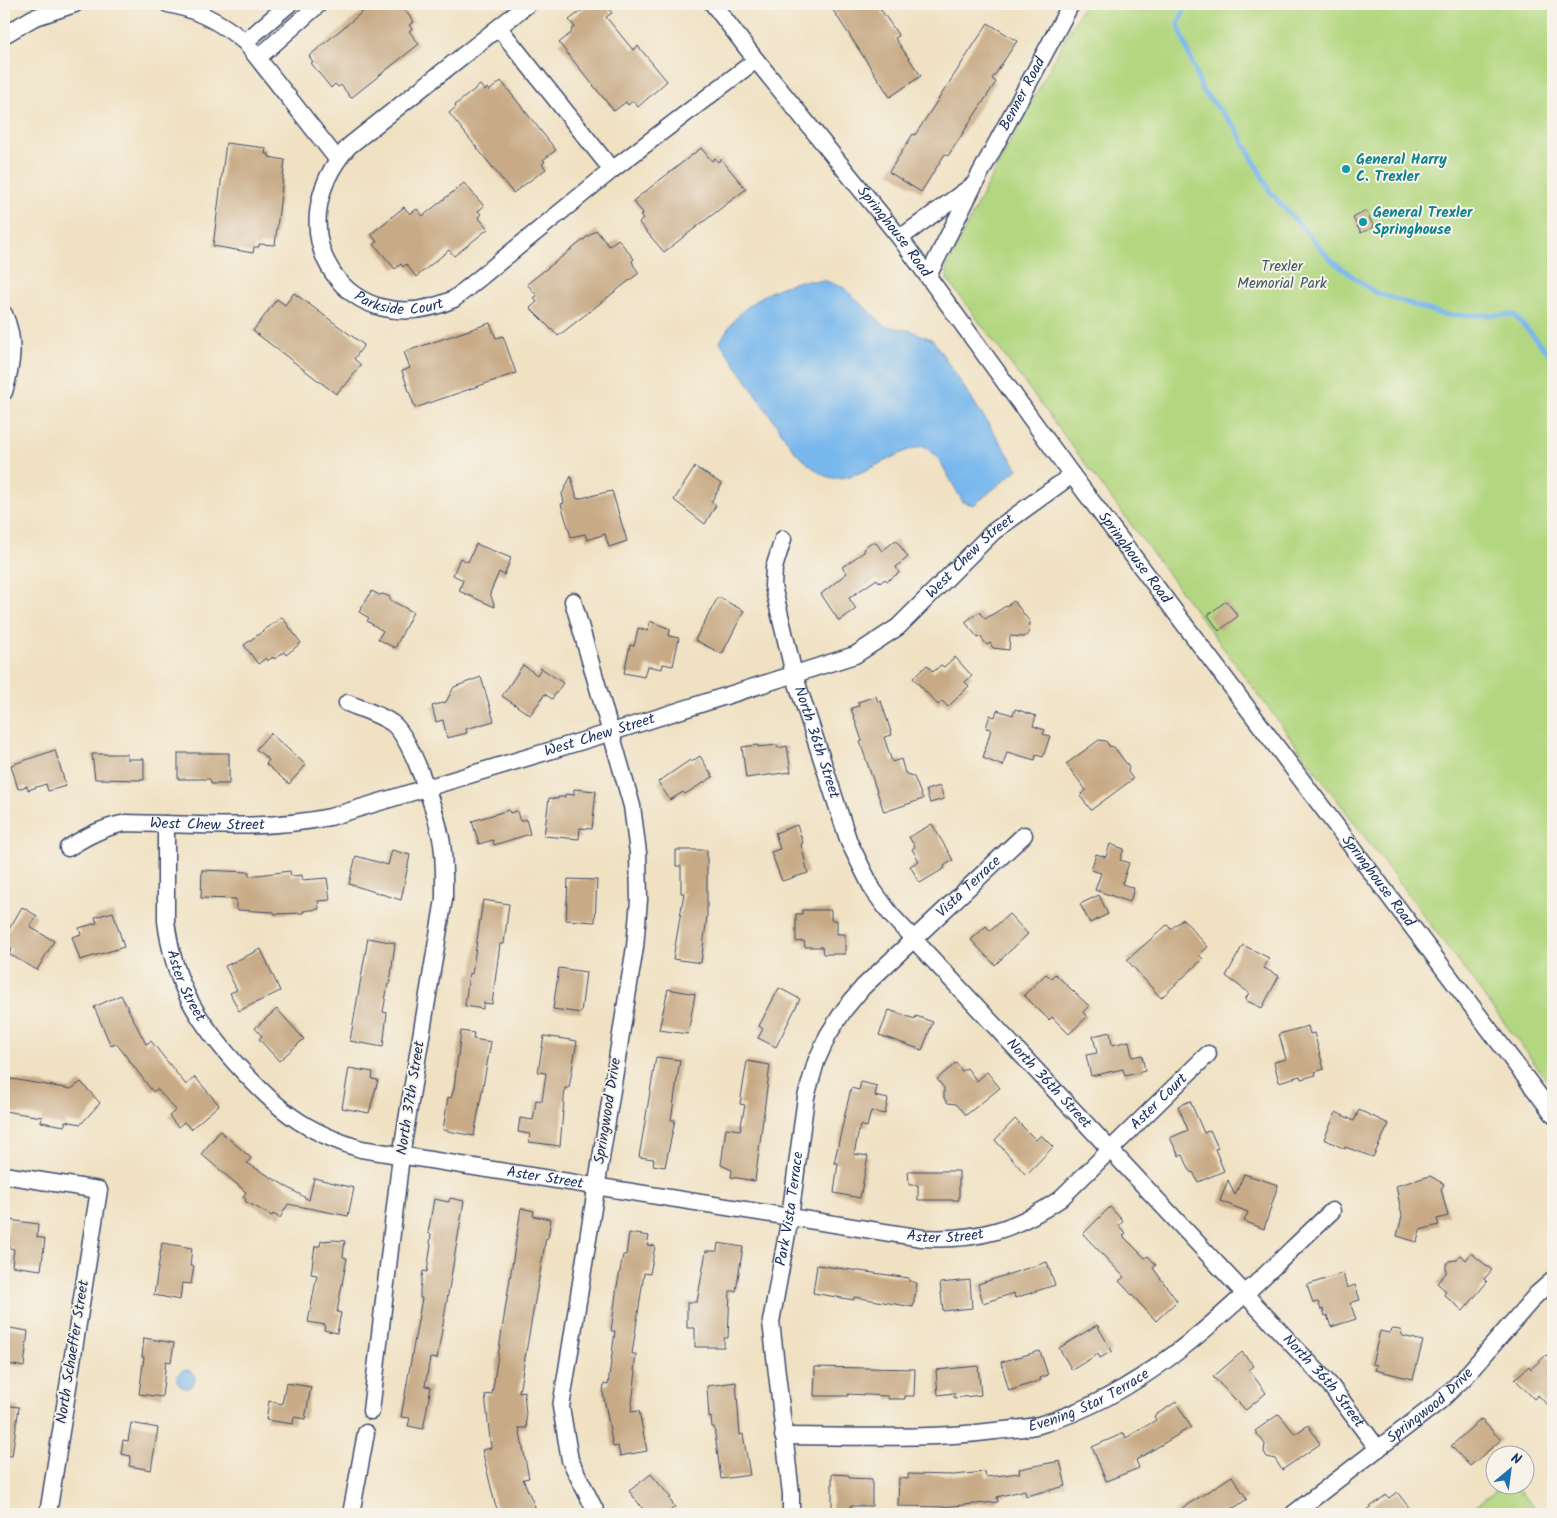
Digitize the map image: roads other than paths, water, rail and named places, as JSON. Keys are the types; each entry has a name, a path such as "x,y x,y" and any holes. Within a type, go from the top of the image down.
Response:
{"street":[{"path":"4,36 33,18 75,4"},
{"path":"168,4 201,14 227,27 245,42 259,57 266,69 338,159"},
{"path":"245,42 289,4"},
{"path":"259,57 318,4"},
{"name":"Parkside Court","path":"528,4 349,146 326,178 319,198 316,220 318,240 324,258 339,280 360,298 377,306 395,311 414,311 436,307 454,299 612,170 756,60"},
{"name":"Springhouse Road","path":"713,4 900,238 1072,475 1553,1114"},
{"name":"Benner Road","path":"928,276 974,185 1071,4"},
{"path":"499,28 612,170"},
{"name":"Benner Road","path":"900,238 974,185"},
{"path":"4,392 13,356 7,321"},
{"name":"West Chew Street","path":"68,848 110,826 126,823 266,826 300,823 330,817 612,732 855,655 875,644 898,627 993,532 1072,475"},
{"name":"North 36th Street","path":"784,539 774,568 773,586 794,674 849,842 860,869 892,916 1330,1385 1378,1449"},
{"name":"Springwood Drive","path":"573,601 632,806 638,853 639,900 635,947 561,1407 570,1460 597,1514"},
{"name":"North 37th Street","path":"347,703 393,724 405,740 425,788 441,840 444,869 444,899 402,1156 371,1411"},
{"name":"Aster Street","path":"166,824 166,921 168,937 183,989 210,1036 265,1096 286,1114 310,1129 335,1141 361,1149 402,1156 922,1238 973,1237 1016,1225 1039,1214 1060,1199 1111,1150"},
{"name":"Vista Terrace","path":"914,940 1024,835"},
{"name":"Park Vista Terrace","path":"791,1514 791,1494 771,1322 790,1217 806,1097 816,1062 828,1035 844,1010 863,987 914,940"},
{"name":"Aster Court","path":"1111,1150 1208,1054"},
{"name":"North Schaeffer Street","path":"4,1175 99,1190 48,1514"},
{"name":"Evening Star Terrace","path":"783,1436 956,1436 1038,1425 1100,1402 1148,1374 1208,1327 1332,1211"},
{"name":"Springwood Drive","path":"1293,1514 1440,1401 1458,1384 1537,1294 1553,1280"},
{"path":"351,1514 366,1433"}],"water":[{"path":"800,281 826,281 844,288 885,326 912,331 933,340 1018,469 974,505 963,502 937,456 923,446 901,453 855,475 833,478 823,475 795,452 720,342 743,310 774,290"},
{"path":"186,1370 192,1373 195,1379 192,1385 186,1388 180,1385 177,1379 180,1373"}],"waterway":[{"path":"1187,4 1178,24 1202,90 1236,128 1271,193 1332,261 1374,292 1444,315 1514,315 1553,358"}],"place":[{"name":"General Harry C. Trexler","path":"1346,169"},
{"name":"General Trexler Springhouse","path":"1363,222"}],"park label":[{"name":"Trexler Memorial Park","path":"1282,276"}]}
